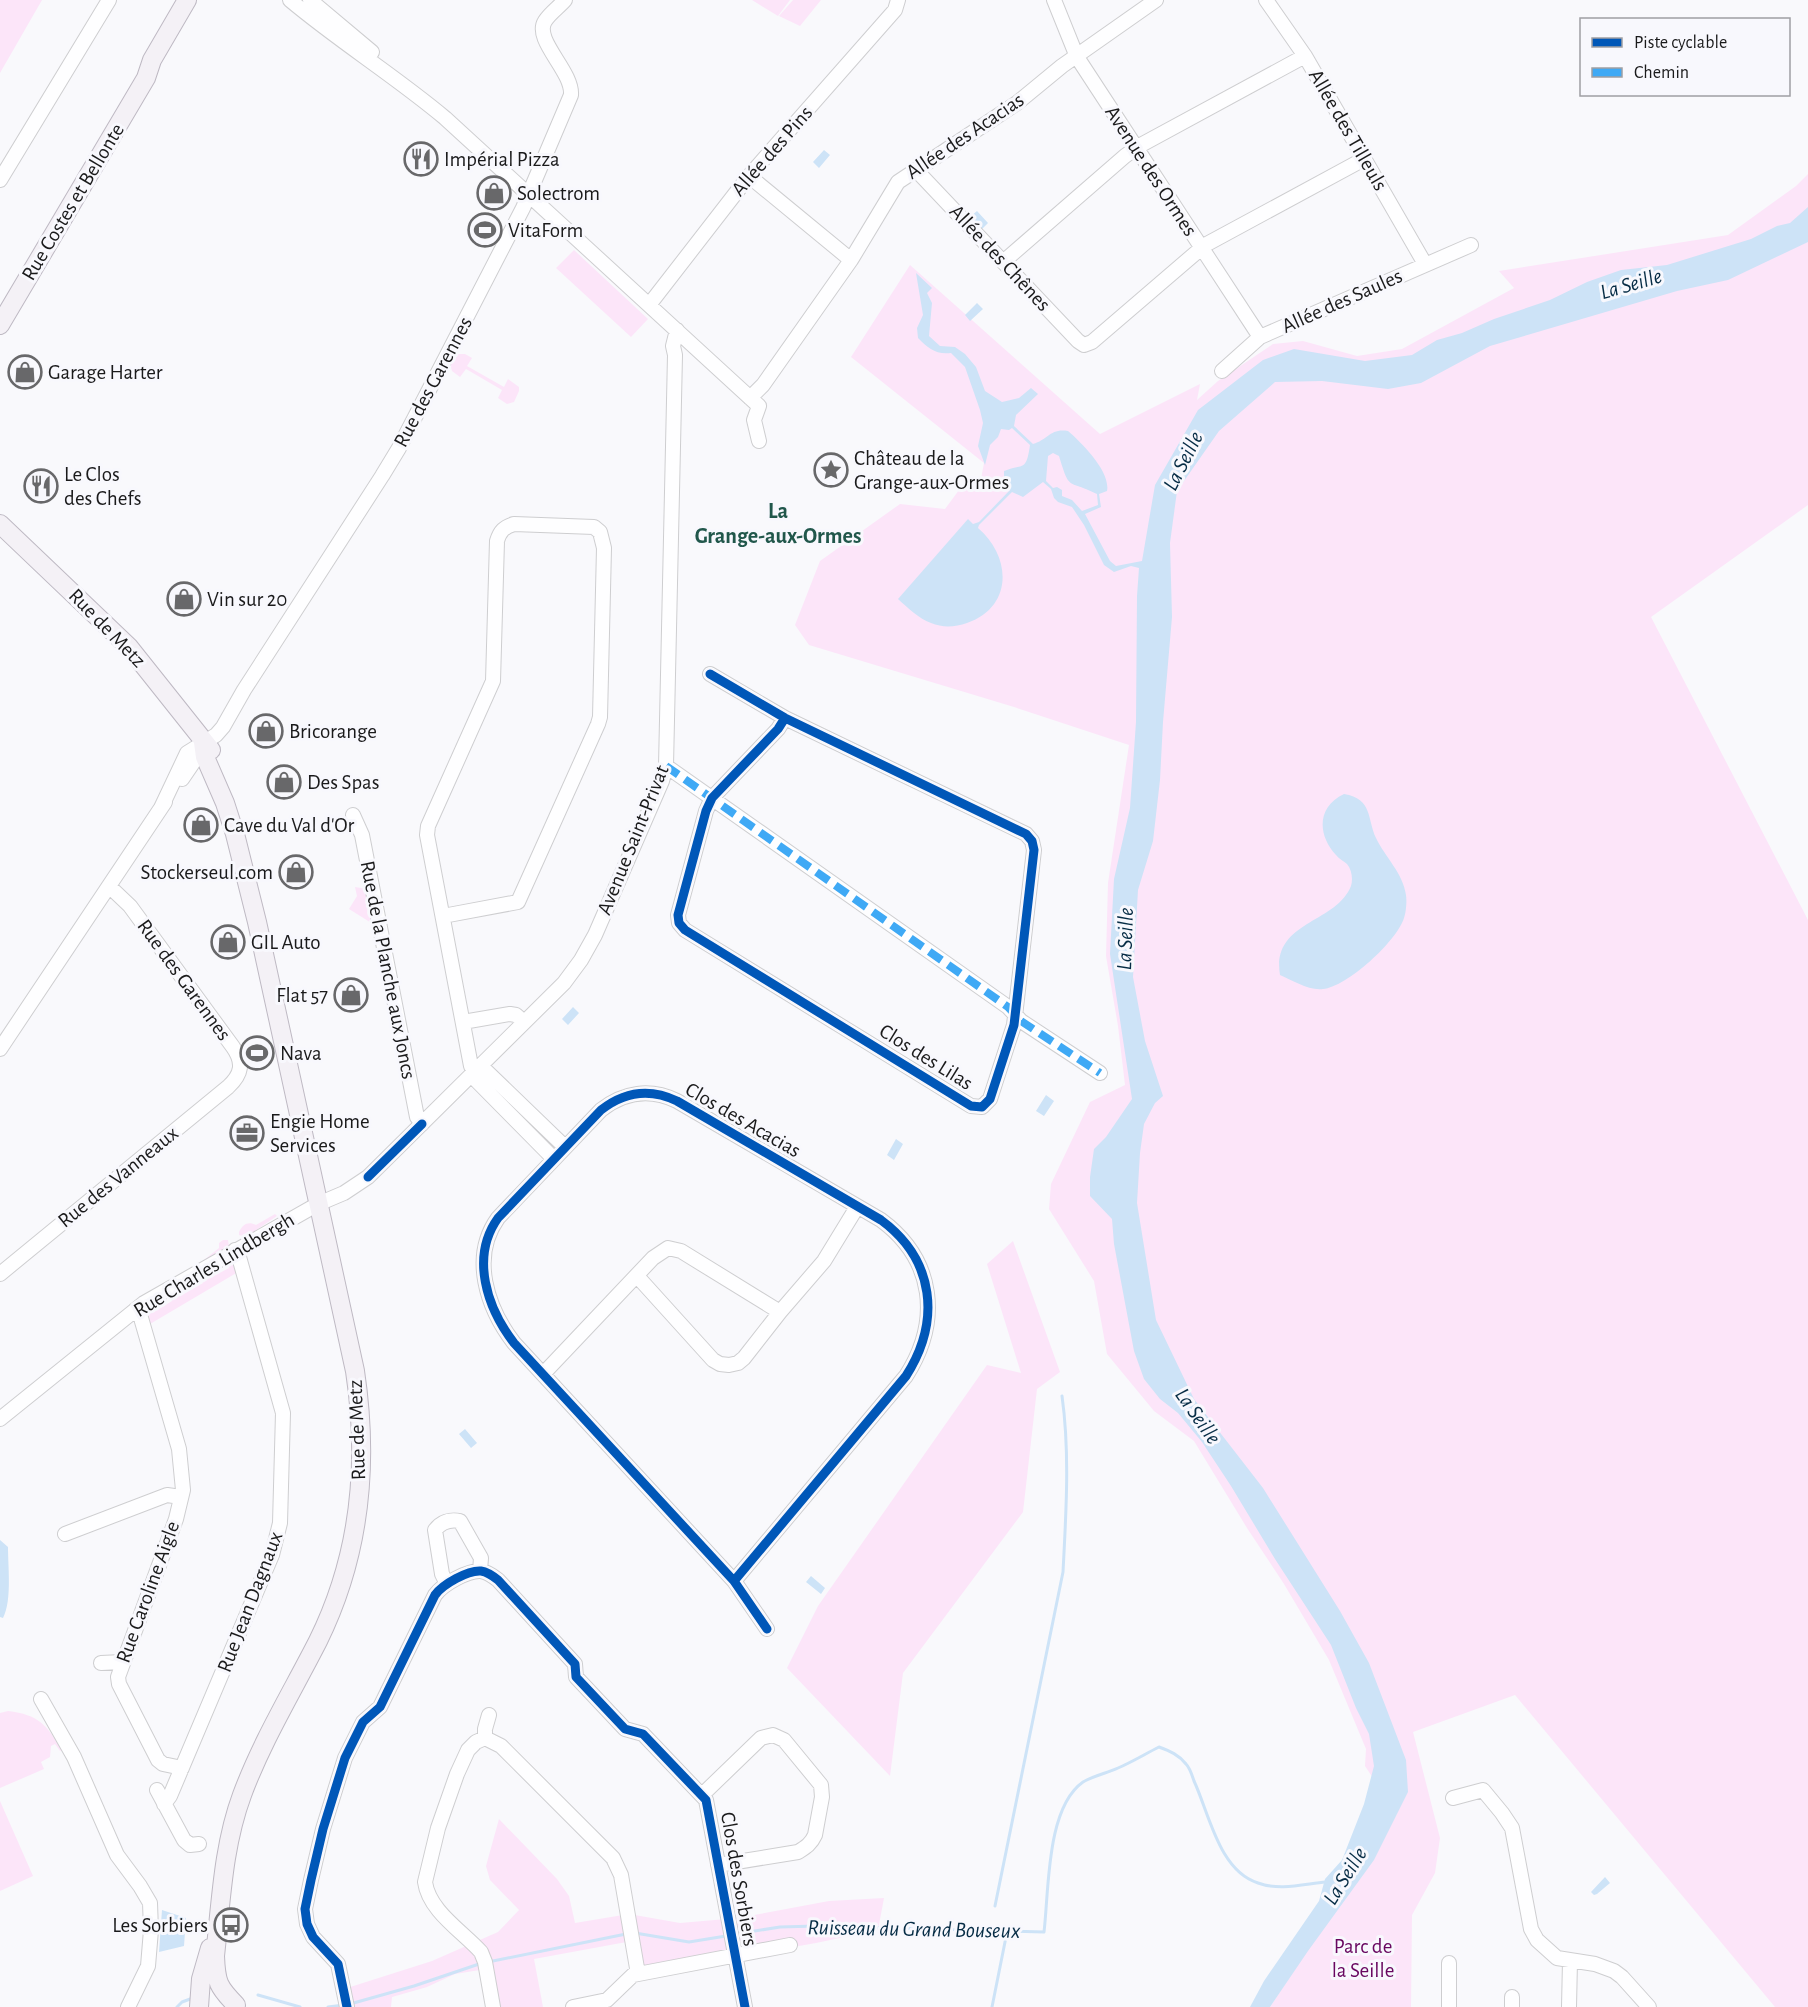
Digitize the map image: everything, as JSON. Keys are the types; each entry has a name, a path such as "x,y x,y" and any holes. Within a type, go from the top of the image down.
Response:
{"main road":[{"name":"Rue Costes et Bellonte","path":"0,326 146,78 152,60 188,0"},
{"name":"Rue Costes et Bellonte","path":"146,78 161,64 199,0"},
{"name":"Rue de Metz","path":"0,524 129,647 203,742 205,757 225,803 257,922 353,1360 360,1402 362,1444 357,1516 346,1568 329,1617 263,1745 241,1798 227,1855 215,1956 216,1972 219,1986 238,2006"},
{"name":"Rue de Metz","path":"199,2007 201,1979 219,1921"},
{"path":"208,2007 226,2004 238,2006"}],"street":[{"path":"0,180 110,0"},
{"path":"290,0 324,28 417,94"},
{"path":"310,0 384,63 759,406 754,420 759,441"},
{"name":"Rue des Garennes","path":"0,1050 161,807 187,753 216,735 223,727 244,690 382,477 529,195 571,95 570,83 544,38 542,29 545,21 565,0"},
{"name":"Allée des Pins","path":"649,305 749,176 895,10 898,0"},
{"name":"Avenue des Ormes","path":"1054,0 1077,57 1260,337"},
{"name":"Allée des Acacias","path":"750,398 764,385 851,260 898,182 1017,103 1062,66 1156,0"},
{"name":"Allée des Tilleuls","path":"1266,0 1305,56 1425,264"},
{"path":"1003,262 1136,149 1305,56"},
{"path":"1202,248 1364,159"},
{"name":"Allée des Chênes","path":"916,170 1084,345 1092,342 1202,248"},
{"path":"749,176 851,260"},
{"name":"Allée des Saules","path":"1222,371 1260,337 1471,245"},
{"name":"Avenue Saint-Privat","path":"318,1204 344,1193 368,1177 564,983 588,947 662,781 666,766 675,355 682,335"},
{"path":"443,916 518,902 598,724 604,548 598,522 514,524 502,529 498,535 493,681 428,826 427,835 471,1066 554,1159"},
{"name":"Clos des Lilas","path":"710,674 785,718 1030,837 1034,850 1014,1025 990,1099 982,1107 971,1106 685,930 679,923 678,915 706,811 712,798 778,729 785,718"},
{"path":"666,766 1015,1013 1021,1021 1100,1073"},
{"name":"Rue de la Planche aux Joncs","path":"353,815 362,835 417,1118 422,1124"},
{"name":"Rue des Garennes","path":"110,887 130,906 239,1056 241,1070 236,1080"},
{"path":"463,1022 510,1014 516,1015 524,1022"},
{"path":"476,1071 565,1147"},
{"name":"Rue des Vanneaux","path":"0,1274 236,1080"},
{"name":"Clos des Acacias","path":"734,1581 906,1376 923,1343 928,1319 927,1294 920,1269 900,1236 880,1220 677,1101 658,1094 632,1094 609,1104 565,1147 491,1228 486,1239 483,1261 489,1296 502,1325 514,1343 734,1581 767,1629"},
{"name":"Rue Charles Lindbergh","path":"0,1419 144,1303 318,1204"},
{"path":"637,1276 713,1360 720,1364 733,1365 741,1361 824,1261 857,1207"},
{"path":"544,1374 660,1252 673,1248 780,1312"},
{"name":"Rue Jean Dagnaux","path":"164,1804 170,1796 272,1556 280,1523 283,1413 240,1257 236,1250"},
{"name":"Rue Caroline Aigle","path":"135,1310 141,1318 179,1449 183,1490 176,1519 118,1677 119,1684 158,1760 163,1764 182,1768"},
{"name":"Rue Caroline Aigle","path":"65,1534 167,1495 181,1497"},
{"path":"346,2003 338,1964 313,1937 305,1918 320,1839 345,1758 363,1722 380,1707 432,1600 447,1584 480,1571 481,1558 460,1521 452,1519 439,1524 435,1530 442,1574 447,1584"},
{"name":"Clos des Sorbiers","path":"480,1571 498,1580 575,1664 576,1677 618,1722 629,1731 643,1734 702,1795 708,1808 745,2007"},
{"path":"101,1663 122,1662"},
{"path":"41,1699 74,1756 117,1856 150,1903 148,1966 128,2007"},
{"path":"485,1738 489,1715"},
{"name":"Clos des Sorbiers","path":"702,1795 761,1738 773,1735 784,1740 817,1779 822,1791 815,1835 806,1847 798,1852 718,1865"},
{"path":"493,2007 485,1963 475,1946 429,1899 425,1882 438,1828 457,1774 468,1750 476,1742 485,1738 501,1746 613,1858 621,1875 638,1974"},
{"path":"157,1790 184,1840 190,1845 199,1844"},
{"path":"1453,1798 1482,1790 1512,1828 1531,1929 1537,1940 1557,1958 1606,1966 1622,1977 1649,2007"},
{"name":"Clos des Sorbiers","path":"573,2007 607,2000 630,1977 638,1974 790,1945"},
{"path":"1569,2007 1570,1961"},
{"path":"1449,1963 1449,2007"}],"green space":[{"path":"0,0 42,0 0,73"},
{"path":"752,0 790,0 778,16"},
{"path":"793,0 821,0 800,26 779,16"},
{"name":"Parc de la Seille","path":"1808,174 1808,505 1651,617 1808,920 1808,2007 1775,2007 1515,1695 1413,1732 1440,1838 1435,1873 1412,1915 1411,2007 1270,2007 1397,1814 1365,1766 1366,1749 1329,1660 1194,1441 1154,1411 1107,1354 1094,1281 1049,1209 1051,1184 1090,1102 1125,1085 1106,956 1108,883 1129,745 1014,707 809,645 795,625 820,561 900,504 945,509 962,486 981,479 984,463 851,357 910,265 1100,434 1200,384 1197,400 1218,381 1273,344 1303,341 1357,356 1402,349 1514,288 1499,271 1728,235 1796,186"},
{"path":"574,250 648,319 631,337 556,268"},
{"path":"465,354 472,358 467,366 504,387 508,379 519,387 514,402 507,404 498,398 502,390 466,369 460,377 452,371 450,364 454,355"},
{"path":"355,887 367,889 373,924 349,909 357,896"},
{"path":"275,1214 277,1216 246,1237 239,1235 244,1225 251,1223 256,1225"},
{"path":"228,1240 229,1247 199,1264 219,1248 219,1243"},
{"path":"1013,1241 1060,1372 1037,1389 1023,1512 903,1673 890,1776 787,1668 818,1606 987,1365 1021,1373 987,1264"},
{"path":"232,1261 238,1272 150,1324 147,1310 150,1306 154,1312 172,1301 169,1295 178,1289 182,1295 203,1283 200,1276 207,1273 210,1278 229,1268 226,1262"},
{"path":"8,1711 27,1715 41,1722 62,1750 60,1751 55,1744 51,1746 50,1757 41,1762 44,1769 0,1788 0,1713"},
{"path":"0,1801 33,1876 0,1891"},
{"path":"499,1819 557,1879 569,1896 575,1923 629,1914 680,1923 738,1918 829,1901 884,1898 878,1930 638,1974 632,1941 534,1959 543,2007 493,2007 486,1969 455,1974 427,1987 392,1997 391,2007 347,2007 344,1989 432,1961 498,1932 519,1910 490,1880 486,1866"}],"water":[{"path":"824,150 830,155 819,168 813,162"},
{"name":"La Seille","path":"1808,207 1808,242 1728,280 1677,291 1490,346 1421,383 1388,389 1322,381 1275,382 1219,431 1177,491 1170,543 1172,617 1160,780 1153,841 1138,890 1133,977 1145,1041 1163,1096 1155,1103 1144,1124 1137,1203 1156,1320 1194,1399 1263,1488 1340,1611 1369,1663 1406,1760 1408,1792 1374,1860 1270,2007 1250,2007 1264,1981 1319,1901 1325,1879 1342,1860 1364,1804 1374,1766 1369,1734 1331,1645 1231,1486 1202,1442 1178,1413 1160,1399 1144,1379 1134,1351 1114,1244 1112,1219 1090,1196 1094,1149 1106,1137 1132,1099 1110,954 1114,879 1130,808 1136,722 1139,568 1131,566 1114,572 1104,565 1084,525 1072,507 1058,502 1051,489 1043,482 1023,497 1012,492 979,525 978,528 997,553 1002,567 1000,594 982,616 967,623 940,626 922,618 898,599 968,519 973,524 979,522 1010,490 1004,478 1004,471 1023,466 1027,460 1030,445 1012,428 1001,429 998,437 990,445 985,465 978,446 983,423 965,367 951,353 933,350 918,338 917,328 923,315 916,273 932,288 927,293 932,303 929,336 940,346 955,347 965,354 976,367 985,391 1002,402 1019,398 1031,388 1038,394 1016,415 1014,426 1033,444 1057,431 1068,431 1088,450 1100,467 1105,475 1107,491 1099,494 1101,507 1085,514 1110,561 1116,566 1142,561 1155,485 1198,410 1263,360 1294,349 1365,361 1412,355 1437,340 1550,300 1587,282 1621,270 1667,265 1751,239 1777,226 1790,223","holes":["1053,453 1059,456 1068,480 1097,494 1098,505 1082,511 1072,500 1062,496 1062,490 1057,487 1053,488 1046,481 1048,456"]},
{"path":"977,211 988,223 982,229 971,216"},
{"path":"977,303 983,309 970,321 965,315"},
{"path":"1344,794 1360,800 1368,811 1376,838 1398,872 1404,887 1405,913 1392,939 1370,961 1345,980 1333,986 1318,989 1301,985 1280,975 1280,957 1285,944 1295,933 1343,899 1351,886 1350,869 1330,847 1323,830 1325,813 1329,806"},
{"path":"573,1007 579,1013 568,1025 562,1019"},
{"path":"1046,1095 1054,1101 1044,1116 1036,1111"},
{"path":"896,1139 903,1144 894,1160 887,1155"},
{"path":"465,1429 477,1443 471,1448 459,1434"},
{"path":"0,1540 8,1547 9,1593 3,1618 0,1617"},
{"path":"811,1576 825,1588 821,1594 806,1582"},
{"path":"1605,1877 1610,1883 1594,1895 1591,1892"},
{"path":"162,1910 186,1918 184,1946 159,1952"}],"waterway":[{"path":"995,1906 1063,1572 1067,1461 1062,1396"},
{"name":"Ruisseau du Grand Bouseux","path":"736,1934 780,1927 816,1926 1044,1932 1049,1873 1056,1830 1071,1794 1083,1782 1123,1766 1159,1747 1177,1756 1189,1768 1217,1840 1234,1867 1245,1876 1258,1883 1275,1886 1326,1882"},
{"path":"992,2007 1007,1932"},
{"name":"Ruisseau du Grand Bouseux","path":"635,1933 689,1942 726,1936"},
{"name":"Ruisseau du Grand Bouseux","path":"488,1962 626,1934"},
{"name":"Ruisseau du Grand Bouseux","path":"350,2004 482,1963"},
{"name":"Ruisseau du Grand Bouseux","path":"258,1995 300,2007"},
{"name":"Ruisseau du Grand Bouseux","path":"177,2007 182,2002 193,1998"},
{"name":"Ruisseau du Grand Bouseux","path":"328,2007 344,2005"}],"marked path":[{"path":"666,766 1008,1007 1021,1021 1100,1073"}],"cycle path":[{"path":"710,674 785,718 1026,834 1032,841 1034,850 1014,1025 990,1099 982,1107 971,1106 685,930 679,923 678,915 706,811 712,798 778,729 785,718"},
{"path":"734,1581 906,1376 917,1355 924,1334 928,1313 927,1292 922,1272 913,1254 899,1236 881,1220 677,1101 657,1094 637,1094 619,1099 601,1110 498,1218 485,1249 485,1282 496,1314 514,1343 734,1581 767,1629"},
{"path":"368,1177 422,1124"},
{"path":"347,2007 338,1964 313,1937 307,1924 305,1909 323,1829 345,1758 363,1722 380,1707 435,1595 456,1578 476,1571 488,1573 498,1580 575,1664 576,1677 625,1729 643,1734 706,1800 745,2007"}],"place":[{"name":"Impérial Pizza","path":"421,159"},
{"name":"Solectrom","path":"494,193"},
{"name":"VitaForm","path":"485,230"},
{"name":"Garage Harter","path":"25,372"},
{"name":"Château de la Grange-aux-Ormes","path":"831,470"},
{"name":"Le Clos des Chefs","path":"41,486"},
{"name":"Vin sur 20","path":"184,599"},
{"name":"Bricorange","path":"266,731"},
{"name":"Des Spas","path":"284,782"},
{"name":"Cave du Val d'Or","path":"201,825"},
{"name":"Stockerseul.com","path":"296,872"},
{"name":"GIL Auto","path":"228,942"},
{"name":"Flat 57","path":"351,995"},
{"name":"Nava","path":"257,1053"},
{"name":"Engie Home Services","path":"247,1133"},
{"name":"Les Sorbiers","path":"231,1925"}],"district":[{"name":"La Grange-aux-Ormes","path":"778,524"}]}
